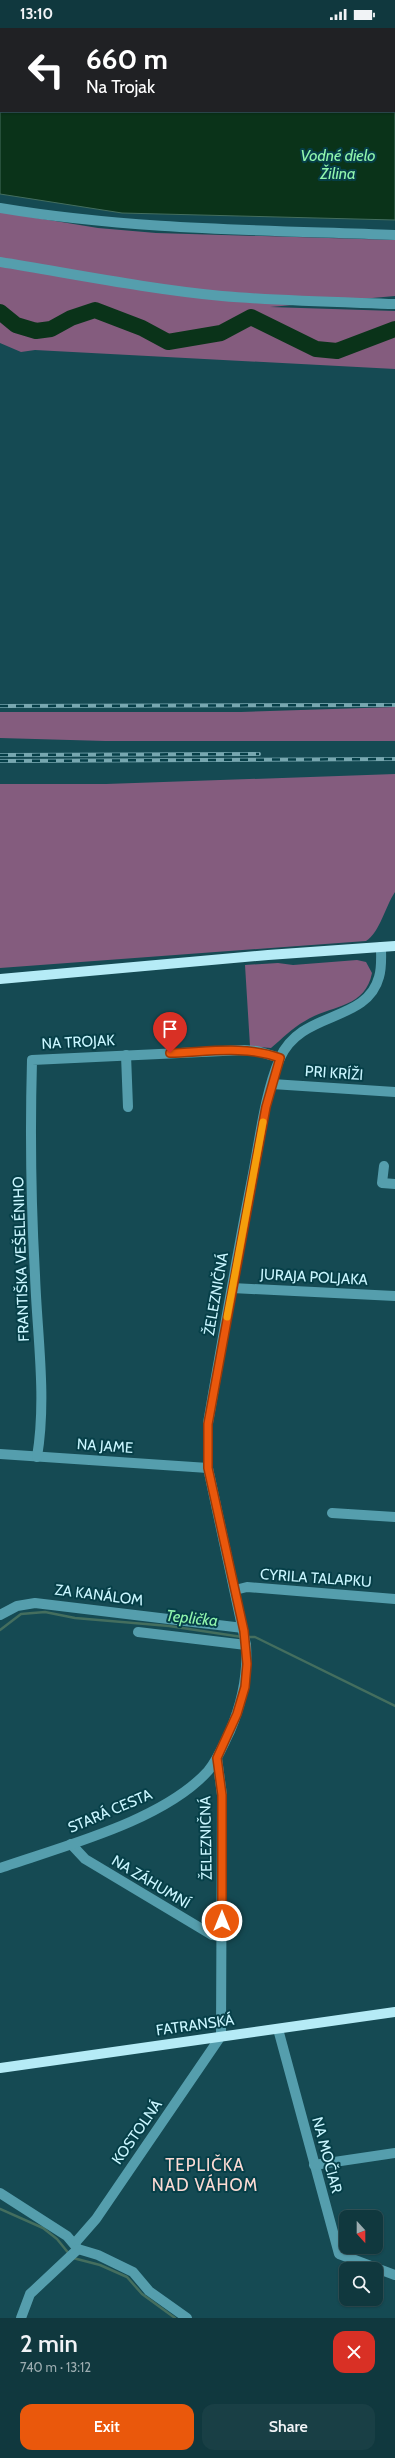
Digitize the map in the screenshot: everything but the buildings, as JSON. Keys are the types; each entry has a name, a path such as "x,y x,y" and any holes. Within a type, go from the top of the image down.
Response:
{"main road":[{"path":"0,979 395,946"},
{"name":"FATRANSKÁ","path":"0,2068 395,2012"}],"street":[{"path":"0,208 82,220 161,227 395,235"},
{"path":"0,262 164,289 222,296 281,300 395,304"},
{"name":"ŽELEZNIČNÁ","path":"220,2036 222,1795 217,1758 237,1714 245,1687 247,1664 244,1629 208,1468 208,1424 232,1288 272,1084 280,1058 287,1046 308,1026 349,1010 368,997 379,977 381,947"},
{"name":"NA TROJAK","path":"32,1060 244,1050 257,1051 280,1058"},
{"name":"NA TROJAK","path":"126,1055 128,1107"},
{"name":"FRANTIŠKA VEŠELÉNIHO","path":"32,1060 30,1101 35,1276 40,1377 40,1439 37,1457"},
{"name":"PRI KRÍŽI","path":"272,1084 395,1092"},
{"path":"384,1166 382,1183 395,1184"},
{"name":"JURAJA POLJAKA","path":"232,1288 395,1296"},
{"name":"NA JAME","path":"0,1454 208,1468"},
{"path":"332,1513 395,1517"},
{"name":"CYRILA TALAPKU","path":"235,1590 247,1587 395,1599"},
{"name":"ZA KANÁLOM","path":"0,1614 17,1606 35,1603 244,1629"},
{"path":"138,1632 246,1643"},
{"name":"STARÁ CESTA","path":"0,1868 71,1844 144,1815 196,1783 217,1758"},
{"name":"NA ZÁHUMNÍ","path":"71,1844 85,1860 212,1935 222,1936"},
{"name":"NA MOČIAR","path":"278,2029 339,2254 395,2275"},
{"name":"KOSTOLNÁ","path":"20,2318 30,2294 74,2251 220,2036"},
{"path":"314,2165 395,2153"},
{"path":"0,2193 47,2222 74,2251 98,2255 133,2272 149,2291 187,2318"}],"shaded area":[{"path":"0,212 98,228 156,233 395,240 395,296 270,307 395,311 395,369 35,350 21,352 0,343"},
{"path":"395,707 395,741 105,741 0,738 0,712 241,712"},
{"path":"395,774 395,892 375,932 366,941 0,968 0,784 106,784"},
{"path":"357,960 366,962 372,973 368,985 354,1000 305,1021 291,1030 271,1048 250,1046 245,965 278,963 293,965"}],"water":[{"name":"Vodné dielo Žilina","path":"0,112 395,112 395,220 122,213 0,194"}],"waterway":[{"path":"0,312 16,325 36,331 51,329 71,318 95,310 142,328 168,342 221,333 251,317 316,349 337,351 395,329"},
{"name":"Teplička","path":"0,1630 21,1614 45,1612 75,1618 169,1626 242,1637"},
{"name":"Teplička","path":"247,1637 255,1637 395,1706"},
{"path":"0,2209 43,2228 57,2239 70,2255"},
{"path":"73,2258 100,2265 127,2277 142,2294 175,2318"}],"railway":[{"path":"0,706 395,705"},
{"path":"0,755 259,754"},
{"path":"0,761 395,759"}],"slow traffic":[{"path":"227,1317 263,1122"}],"district":[{"name":"TEPLIČKA NAD VÁHOM","path":"205,2175"}],"route":[{"path":"170,1053 244,1050 257,1051 280,1058 266,1107 248,1200 208,1424 206,1446 208,1468 244,1631 247,1664 245,1687 237,1714 217,1758 222,1795 222,1921"}]}
